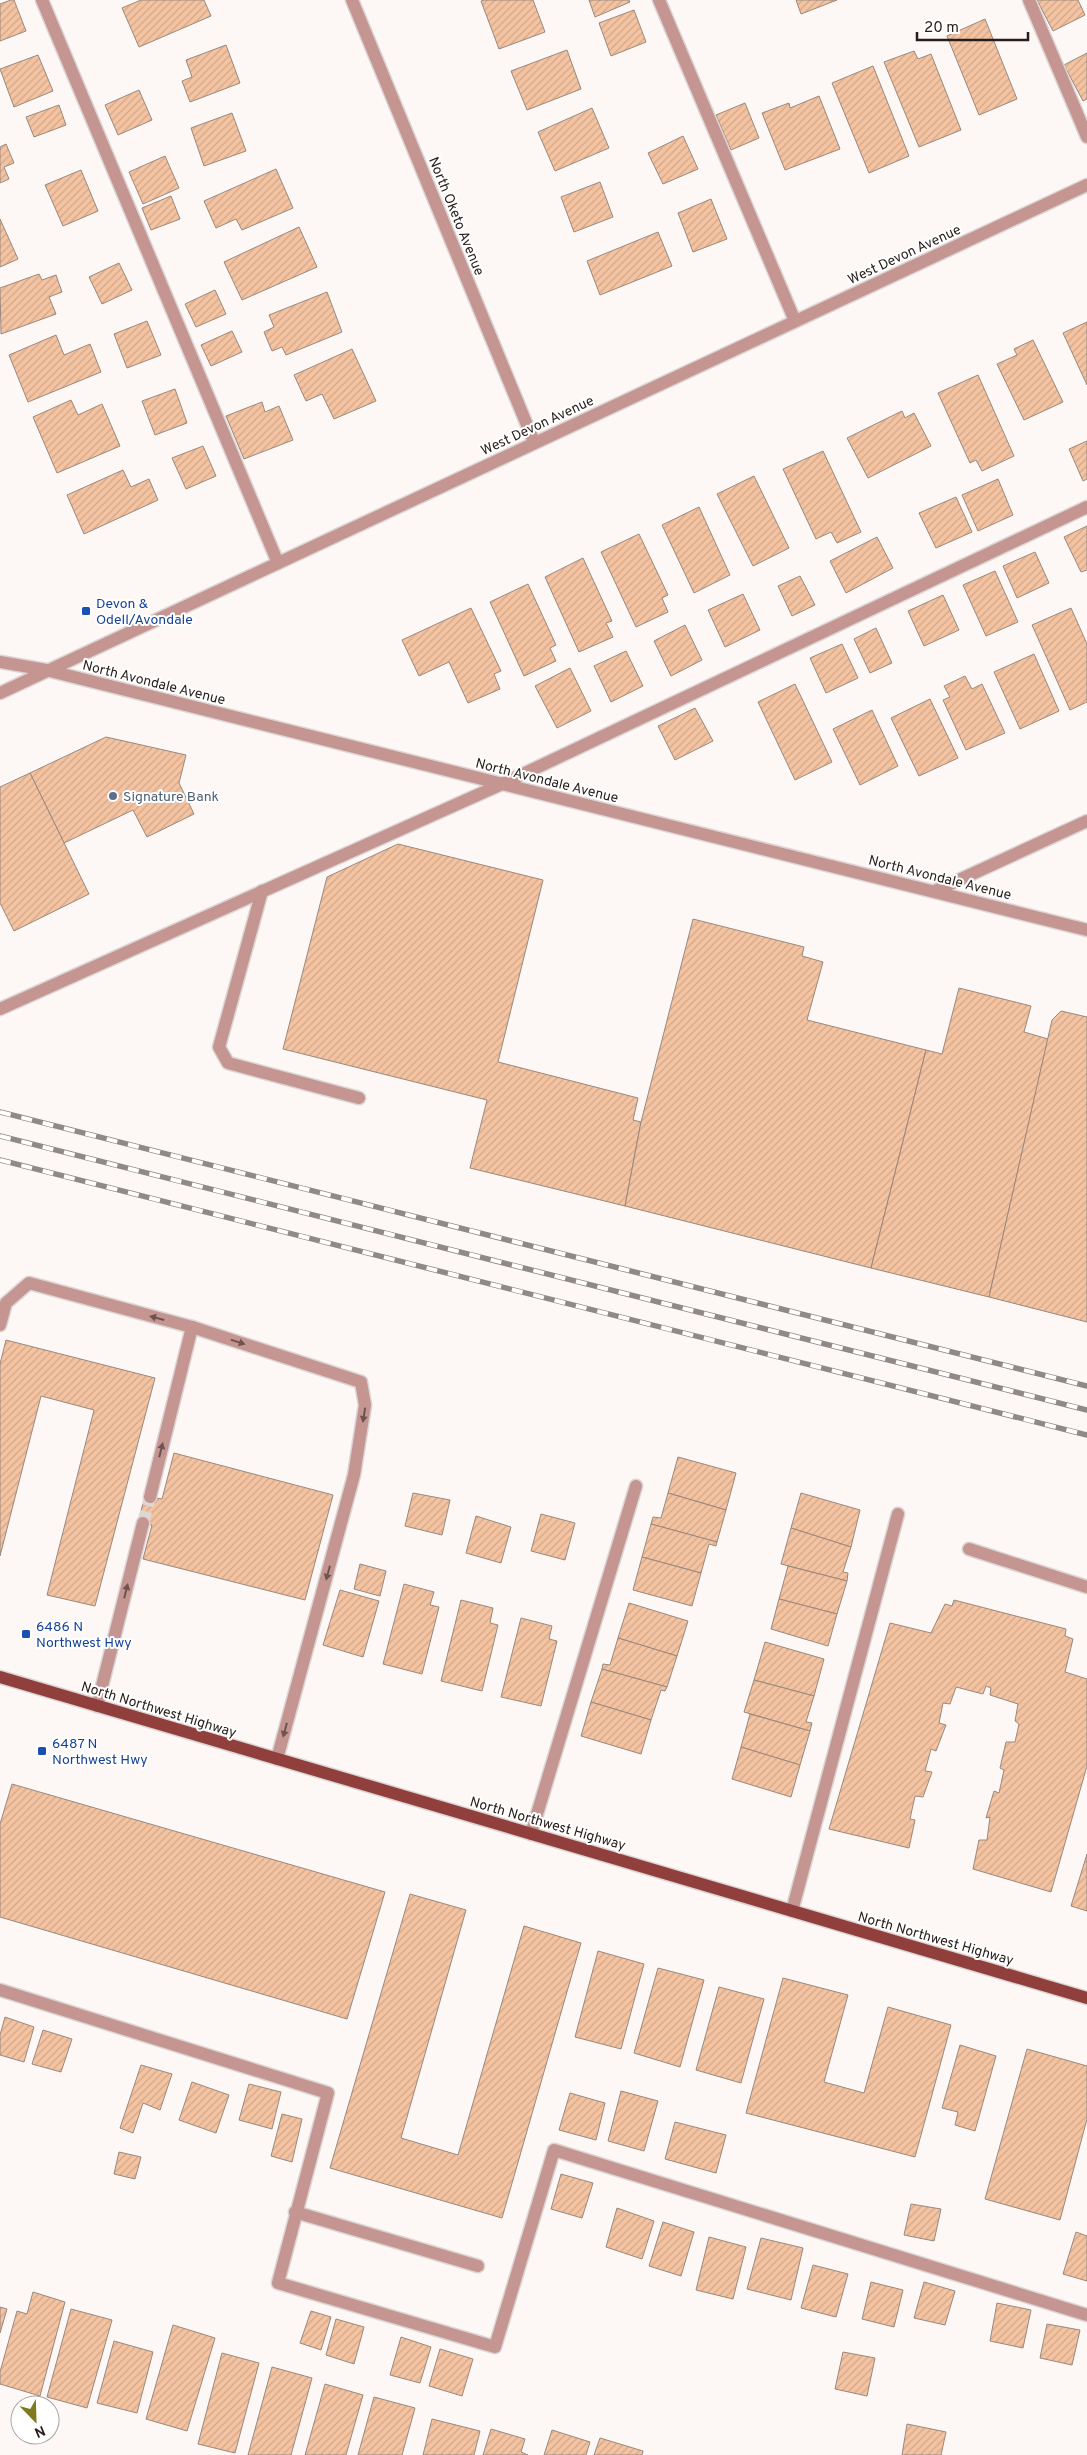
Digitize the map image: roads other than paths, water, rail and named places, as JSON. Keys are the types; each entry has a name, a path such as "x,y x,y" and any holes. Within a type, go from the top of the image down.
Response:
{"main road":[{"name":"North Northwest Highway","path":"0,1677 1087,1998"}],"street":[{"path":"42,0 278,563"},
{"name":"North Oketo Avenue","path":"352,0 534,442"},
{"path":"659,0 795,321"},
{"path":"1029,0 1087,137"},
{"name":"West Devon Avenue","path":"0,693 1087,185"},
{"path":"0,1009 502,784 1087,507"},
{"path":"0,649 3,662"},
{"name":"North Avondale Avenue","path":"3,662 46,670 1087,930"},
{"path":"936,891 1087,821"},
{"path":"262,891 219,1047 228,1062 359,1098"},
{"path":"0,1325 6,1303 29,1283 192,1328 361,1382 365,1405 354,1475 277,1759"},
{"path":"150,1497 192,1328"},
{"path":"531,1834 636,1486"},
{"path":"792,1911 898,1514"},
{"path":"97,1706 143,1523"},
{"path":"970,1549 1087,1587"},
{"path":"0,1990 328,2093 295,2212 278,2283 495,2347 554,2150 1087,2315"},
{"path":"295,2212 478,2266"}],"tunnel":[{"path":"143,1523 150,1497"}],"railway":[{"path":"0,1112 1087,1386"},
{"path":"0,1136 1087,1410"},
{"path":"0,1160 1087,1435"}],"place":[{"name":"Devon & Odell/Avondale","path":"86,611"},
{"name":"Signature Bank","path":"113,796"},
{"name":"6486 N Northwest Hwy","path":"26,1634"},
{"name":"6487 N Northwest Hwy","path":"42,1751"}]}
